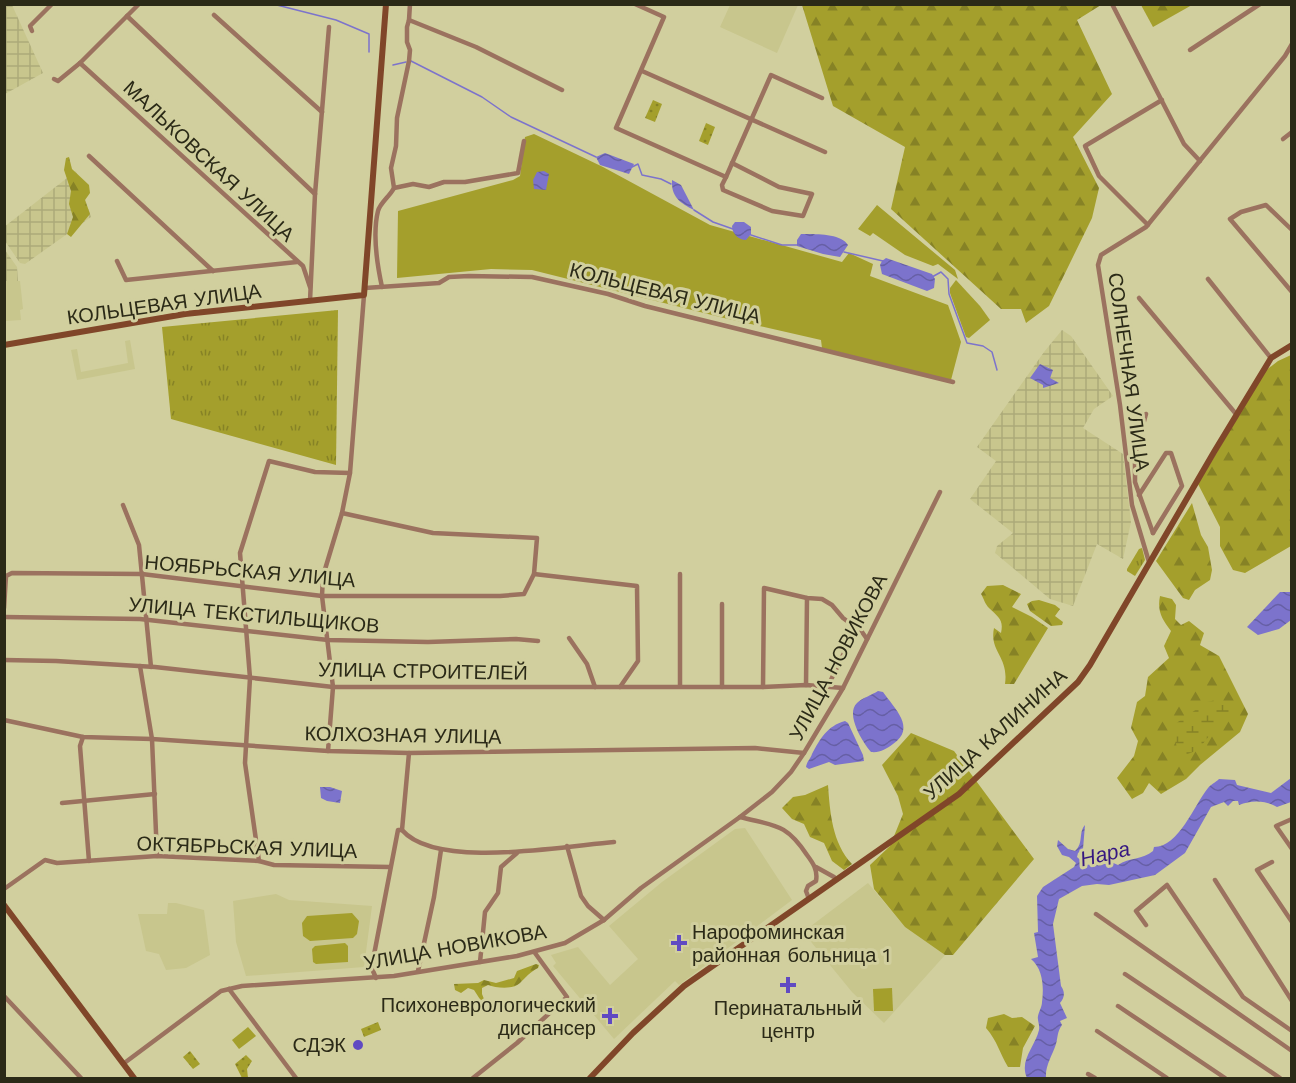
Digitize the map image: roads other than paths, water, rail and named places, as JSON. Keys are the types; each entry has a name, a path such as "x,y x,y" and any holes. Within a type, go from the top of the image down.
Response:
{"street":[{"path":"32,31 30,26 52,4"},
{"path":"54,79 58,81 81,63 139,4"},
{"path":"328,751 333,687 322,596 323,576 342,513 350,473 386,4"},
{"path":"394,188 391,168 396,146 397,118 409,61 407,27 410,20 410,4"},
{"path":"635,4 664,17 616,128 726,177"},
{"path":"1112,4 1184,144 1200,161"},
{"path":"1190,50 1260,4"},
{"path":"214,15 322,111"},
{"path":"127,16 315,194"},
{"path":"410,20 476,47 562,90"},
{"path":"310,301 315,194 329,27"},
{"name":"СОЛНЕЧНАЯ УЛИЦА","path":"1149,562 1132,505 1120,405 1098,265 1101,255 1148,225 1285,56 1292,44"},
{"name":"МАЛЬКОВСКАЯ УЛИЦА","path":"81,63 303,266 310,287"},
{"path":"642,71 825,152"},
{"path":"732,163 779,187 812,194 803,216 772,211 723,190 722,185 771,75 822,98"},
{"path":"1148,225 1099,176 1085,146 1162,100"},
{"path":"1283,139 1292,132"},
{"path":"382,287 377,265 378,209 394,188 413,184 429,187 444,182 465,182 518,173 524,141"},
{"path":"88,156 213,271"},
{"path":"1292,230 1270,206 1264,204 1241,212 1230,219 1292,292"},
{"path":"117,261 126,280 297,262"},
{"name":"КОЛЬЦЕВАЯ УЛИЦА","path":"4,345 185,314 310,301 382,287 439,282 449,277 532,277 608,294 645,306 953,382"},
{"path":"1208,279 1271,358"},
{"path":"1139,298 1236,414"},
{"name":"УЛИЦА КАЛИНИНА","path":"590,1078 633,1033 684,986 959,794 1073,687 1090,666 1149,562 1271,358 1292,345"},
{"path":"1132,505 1140,496 1166,453 1171,453 1182,486 1153,533 1140,496 1134,482 1135,454 1146,414"},
{"path":"259,861 245,763 250,678 240,553 268,461 315,472 350,473"},
{"name":"УЛИЦА НОВИКОВА","path":"229,988 376,978 535,953 565,943 604,920 642,888 772,792 791,772 843,688 940,492"},
{"path":"123,505 139,544 151,667"},
{"path":"342,513 433,533 537,537 534,574 637,585 638,661 620,687"},
{"name":"НОЯБРЬСКАЯ УЛИЦА","path":"4,608 6,576 12,573 142,574 322,596 524,594 534,574"},
{"path":"680,574 680,686"},
{"path":"763,687 764,588 807,598 822,599 832,605 867,639"},
{"path":"806,685 807,598"},
{"path":"722,604 722,687"},
{"name":"УЛИЦА ТЕКСТИЛЬЩИКОВ","path":"4,617 146,619 328,640 428,642 516,639 538,641"},
{"path":"569,638 586,664 595,687"},
{"path":"828,686 845,651"},
{"name":"УЛИЦА СТРОИТЕЛЕЙ","path":"4,660 140,666 333,687 763,687 806,685 843,688"},
{"path":"140,666 152,739 157,856"},
{"name":"КОЛХОЗНАЯ УЛИЦА","path":"4,720 83,737 152,739 328,751 409,753 754,748 804,753"},
{"path":"83,737 80,746 89,861"},
{"path":"409,753 402,830 407,836 441,850 517,853 614,842"},
{"path":"62,803 155,794"},
{"path":"740,817 784,829 799,843 816,867 836,880"},
{"path":"1292,819 1276,826 1292,849"},
{"path":"376,978 373,971 373,960 398,830 402,830"},
{"path":"567,846 581,896 588,906 604,920"},
{"path":"418,971 434,897 441,850"},
{"path":"480,962 485,912 498,893 501,867 517,853"},
{"name":"ОКТЯБРЬСКАЯ УЛИЦА","path":"4,890 45,860 89,861 157,856 259,861 274,865 390,867"},
{"path":"1272,862 1257,870 1292,922"},
{"path":"816,867 816,881"},
{"path":"809,899 806,891 808,886 828,873"},
{"path":"1215,880 1292,1001"},
{"path":"1146,925 1136,911 1167,885 1243,997 1292,1031"},
{"path":"4,905 134,1078"},
{"path":"1096,914 1292,1051"},
{"path":"473,1078 525,1037 567,997 535,953"},
{"path":"1125,974 1280,1078"},
{"path":"123,1064 221,991 229,988 296,1078"},
{"path":"4,996 81,1078"},
{"path":"1118,1006 1225,1078"},
{"path":"1097,1031 1167,1078"},
{"path":"1088,1074 1095,1078"}],"water":[{"path":"605,153 634,164 629,174 600,165 596,157"},
{"path":"544,171 549,174 546,190 534,189 533,180 537,172"},
{"path":"672,180 681,185 694,210 677,199 673,191"},
{"path":"735,222 744,222 751,227 751,234 746,240 734,234 732,226"},
{"path":"801,234 833,236 845,241 848,245 840,257 823,254 797,246 797,240"},
{"path":"886,258 932,274 935,279 934,288 927,291 882,274 880,265"},
{"path":"1040,364 1053,370 1050,378 1059,383 1043,388 1043,385 1030,378"},
{"path":"1280,592 1291,592 1291,620 1279,629 1258,635 1247,627"},
{"path":"878,691 883,692 897,711 901,718 903,731 900,738 888,748 871,752 856,728 853,714 857,703"},
{"path":"845,721 848,723 864,761 835,765 829,762 809,769 806,767 825,734 833,726"},
{"path":"1291,778 1291,802 1277,807 1258,802 1239,805 1238,801 1233,801 1228,806 1224,802 1211,807 1185,853 1155,875 1109,885 1082,886 1059,899 1053,924 1061,986 1064,992 1060,1003 1067,1018 1060,1021 1062,1025 1048,1065 1046,1078 1027,1078 1026,1059 1039,1030 1038,1018 1043,996 1040,973 1031,959 1038,957 1034,933 1038,932 1037,896 1043,887 1074,867 1076,863 1062,855 1057,846 1058,840 1068,849 1075,851 1085,825 1083,849 1077,857 1086,865 1111,862 1118,865 1145,856 1153,851 1154,847 1171,840 1185,824 1208,788 1219,779 1235,780 1237,785 1271,793"},
{"path":"320,787 342,791 340,803 321,798"}],"waterway":[{"path":"273,4 336,20 369,34 369,52"},
{"path":"411,61 482,97 511,117 596,157"},
{"path":"393,65 406,62"},
{"path":"632,167 638,164 642,175 661,179 671,184"},
{"path":"694,210 713,222 733,229"},
{"path":"748,234 782,245 799,245"},
{"path":"844,252 883,261"},
{"path":"932,277 941,272 948,279 949,294 967,343 983,346 992,352 997,370"}],"place":[{"name":"Нарофоминская районная больница 1","path":"679,943"},
{"name":"Перинатальный центр","path":"788,985"},
{"name":"Психоневрологический диспансер","path":"610,1016"},
{"name":"СДЭК","path":"358,1045"}],"water label":[{"name":"Нара","path":"1105,854"}]}
